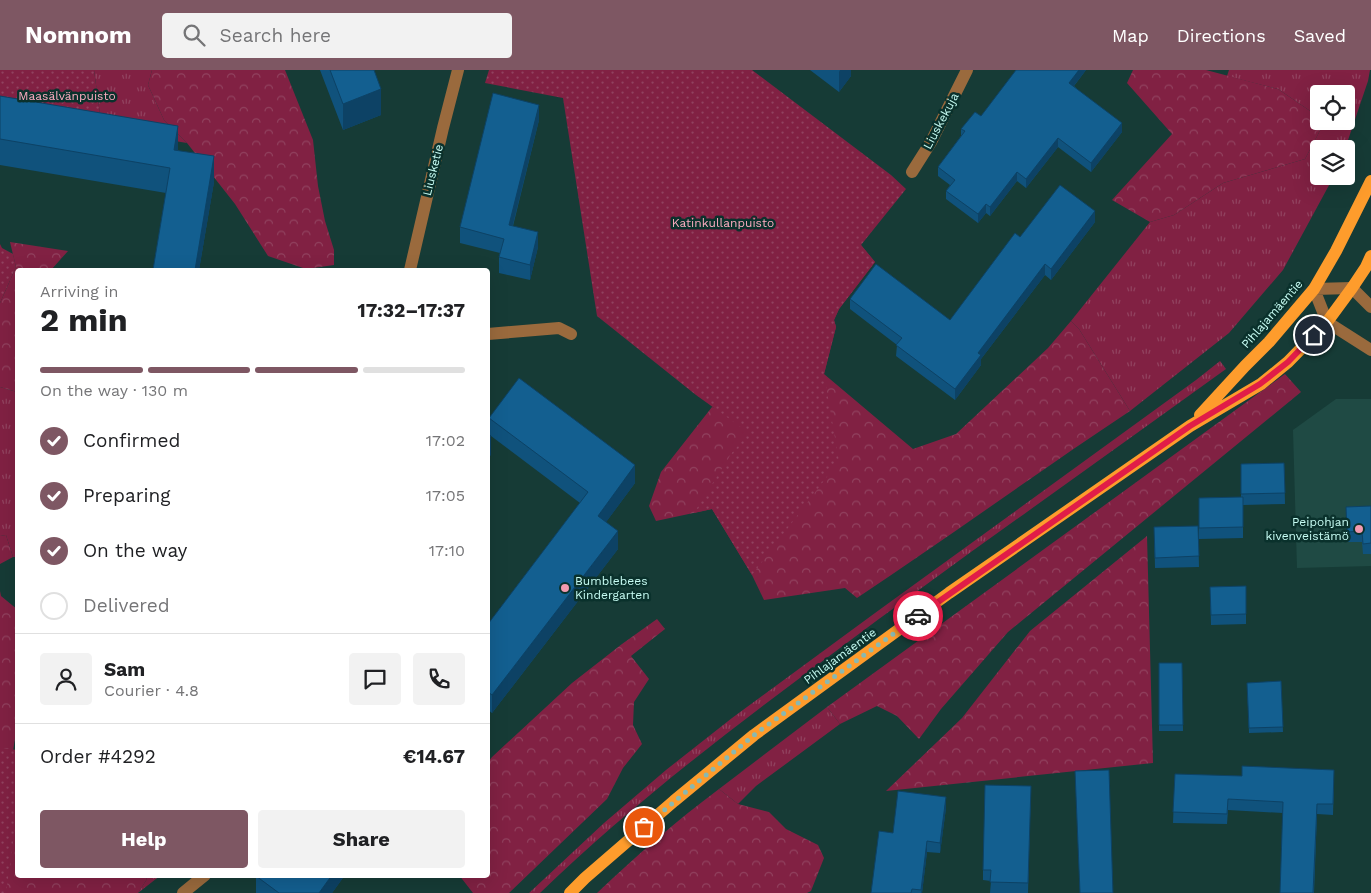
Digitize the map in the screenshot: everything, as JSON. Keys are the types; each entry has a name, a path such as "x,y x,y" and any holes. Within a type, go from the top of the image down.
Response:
{"main road":[{"name":"Pihlajamäentie","path":"1190,426 1269,342 1314,289 1336,251 1371,181"},
{"name":"Pihlajamäentie","path":"570,893 674,801 754,735 949,593 1190,426 1260,384 1288,362 1327,322 1366,267 1371,256"}],"street":[{"name":"Liusketie","path":"410,268 458,70"},
{"name":"Liuskekuja","path":"912,172 931,142 967,70"},
{"path":"1371,307 1352,288 1314,289 1327,322 1371,350"},
{"path":"490,334 559,328 571,334"},
{"path":"183,893 201,878"}],"shaded area":[{"path":"1336,399 1371,399 1371,566 1297,568 1293,430"}],"green space":[{"name":"Maasälvänpuisto","path":"0,70 94,70 102,129 0,110"},
{"path":"94,70 152,70 148,85 164,120 187,143 102,129"},
{"path":"152,70 285,70 313,140 318,186 325,221 334,250 334,265 303,268 268,256 235,204 187,143 164,120 148,85"},
{"name":"Katinkullanpuisto","path":"489,70 752,70 891,175 906,189 861,245 875,262 839,309 834,320 836,327 824,374 839,461 752,575 712,509 694,513 731,454 749,433 696,395 597,316 563,98 485,83"},
{"path":"1133,70 1206,70 1278,89 1310,111 1310,130 1320,130 1315,140 1310,140 1310,150 1305,159 1223,183 1174,215 1150,222 1112,200 1172,134 1127,83"},
{"path":"1229,70 1370,70 1355,119 1355,85 1310,85 1310,111 1278,89 1227,76"},
{"path":"1320,130 1351,130 1348,140 1315,140"},
{"path":"1310,150 1310,185 1329,185 1283,270 1229,333 1130,411 1079,329 1071,321 1150,222 1174,215 1223,183 1305,159"},
{"path":"10,242 68,251 53,268 16,267"},
{"path":"0,244 2,248 13,254 16,267 0,303"},
{"path":"861,245 875,262 839,309 834,320 836,327 824,374 913,449 956,434 1048,348 1071,321 1079,329 1130,411 857,598 845,588 764,600 752,575 712,509 656,521 649,506 661,472 712,407 727,411"},
{"path":"15,269 15,391 0,387 0,303"},
{"path":"1220,361 1226,369 794,682 646,798 540,893 529,893 604,823 666,770 732,718"},
{"path":"1285,374 1301,392 1008,632 941,709 919,739 897,716 877,706 840,724 827,707"},
{"path":"0,387 15,391 15,557 13,557 6,535 0,536"},
{"path":"6,535 13,557 0,564 0,536"},
{"path":"1147,536 1153,763 886,791 962,718 1030,631"},
{"path":"0,591 1,596 15,608 15,738 5,805 0,804"},
{"path":"657,619 665,629 631,656 649,679 634,702 633,725 642,744 623,768 607,799 509,893 473,893 461,878 490,878 490,760 572,683"},
{"path":"827,707 840,724 756,786 738,804 719,789"},
{"path":"0,748 15,750 15,828 6,893 0,893"},
{"path":"719,789 738,804 769,812 786,829 818,845 824,858 811,891 807,893 597,893 656,839"},
{"path":"15,819 15,878 147,879 138,893 0,893 0,846 12,820"},
{"path":"157,878 138,893 147,879"}],"building":[{"path":"330,70 374,70 381,89 343,104"},
{"path":"1016,70 1079,70 1069,83 1122,123 1091,163 1058,138 1026,179 1017,172 990,207 986,204 978,214 946,191 955,180 938,167 965,131 961,129 975,112 981,116"},
{"path":"493,93 539,105 509,225 538,232 530,265 499,257 504,239 460,227"},
{"path":"0,96 178,126 174,150 214,156 195,268 153,268 170,168 0,139"},
{"path":"1060,185 1095,211 1051,269 1045,264 978,353 981,355 955,389 896,345 902,338 850,299 876,264 950,320 1015,233 1020,237"},
{"path":"519,378 635,465 598,516 618,531 492,695 490,694 490,621 588,492 490,419"},
{"path":"1284,463 1285,493 1241,494 1241,464"},
{"path":"1243,497 1243,527 1199,528 1199,498"},
{"name":"Peipohjan kivenveistämö","path":"1371,506 1371,543 1363,544 1362,531 1347,532 1346,507"},
{"path":"1198,526 1199,556 1155,558 1154,527"},
{"path":"1246,586 1246,614 1211,615 1210,587"},
{"path":"1159,663 1182,663 1183,725 1159,725"},
{"path":"1281,681 1283,727 1249,728 1247,683"},
{"path":"1242,766 1334,770 1333,804 1317,804 1313,893 1280,893 1283,802 1228,799 1227,814 1173,812 1175,774 1242,776"},
{"path":"1109,770 1113,893 1080,893 1075,771"},
{"path":"985,785 1031,786 1028,883 990,882 991,870 983,870"},
{"path":"898,791 946,797 940,843 927,841 921,890 912,889 911,893 871,893 879,831 893,833"},
{"path":"259,878 330,878 319,893 279,893"}],"way so far":[{"path":"644,827 754,735 918,616"}],"place":[{"name":"Peipohjan kivenveistämö","path":"1359,529"},
{"name":"Bumblebees Kindergarten","path":"565,588"}],"route":[{"path":"918,616 1190,426 1260,384 1288,362 1314,335"}]}
